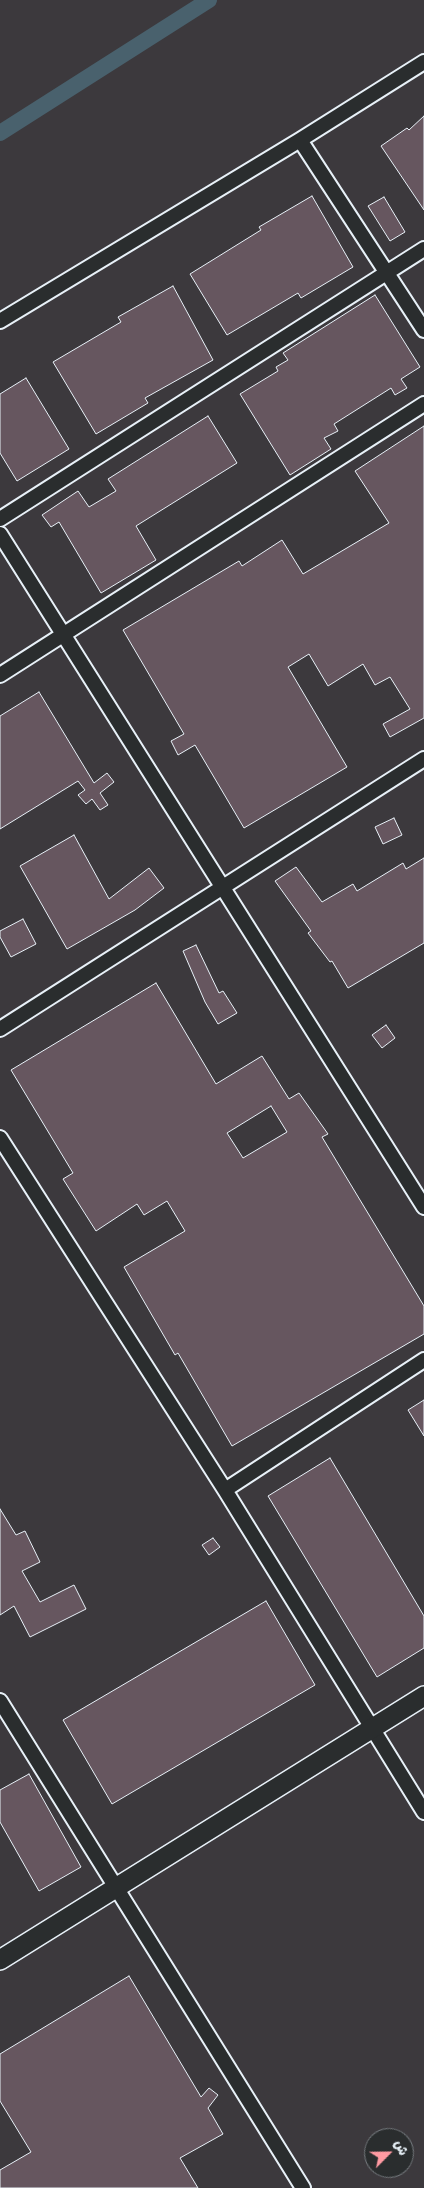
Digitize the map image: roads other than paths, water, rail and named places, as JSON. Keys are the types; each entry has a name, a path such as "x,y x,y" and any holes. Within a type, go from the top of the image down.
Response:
{"street":[{"path":"0,320 300,140 424,62"},
{"path":"300,140 424,330"},
{"path":"0,518 424,249"},
{"path":"0,675 424,404"},
{"path":"0,534 424,1207"},
{"path":"0,1029 424,759"},
{"path":"0,1138 225,1490 424,1812"},
{"path":"225,1490 424,1360"},
{"path":"0,1960 424,1696"},
{"path":"0,1701 303,2188"}],"waterway":[{"path":"0,133 209,0"}]}
